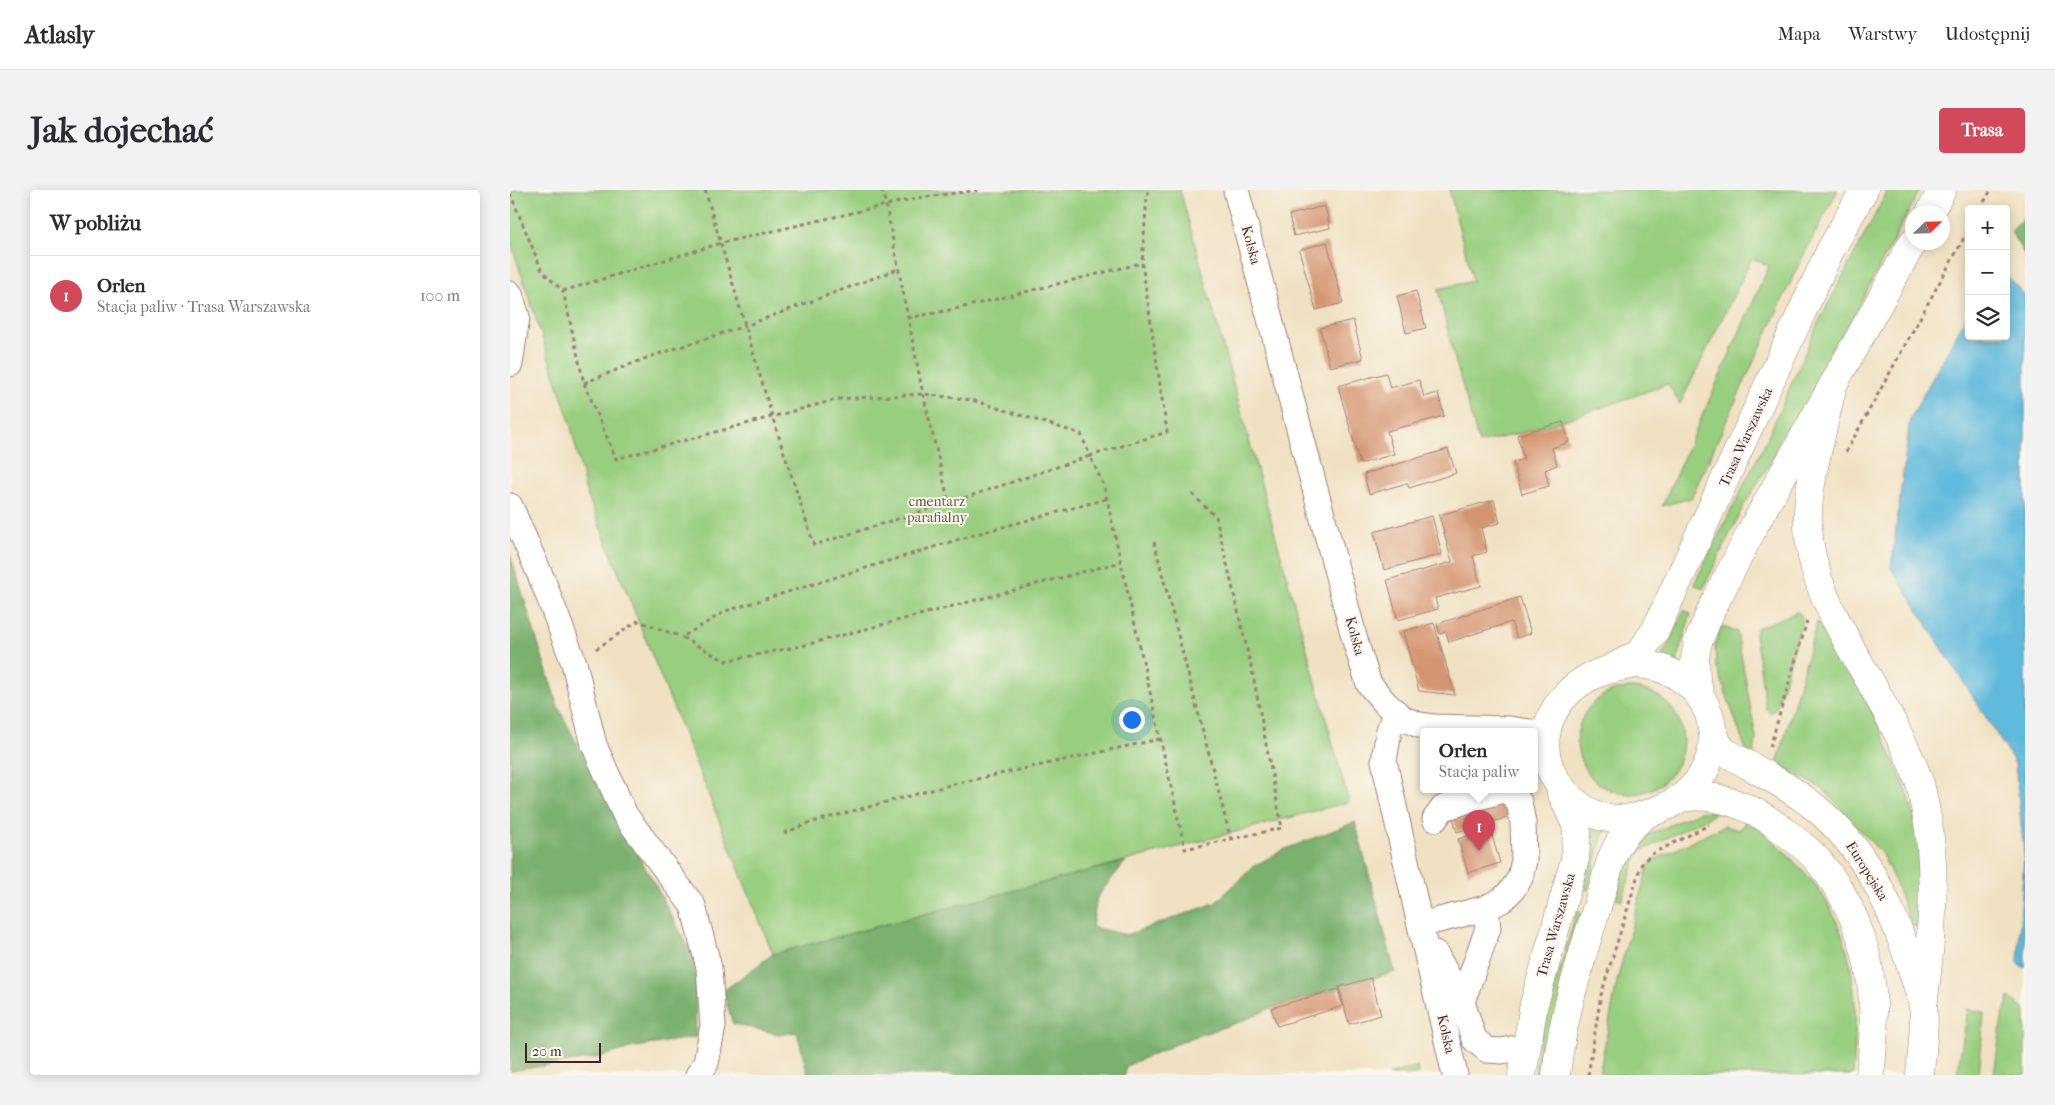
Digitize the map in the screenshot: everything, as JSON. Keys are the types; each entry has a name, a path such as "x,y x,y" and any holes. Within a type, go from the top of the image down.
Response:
{"main road":[{"name":"Trasa Warszawska","path":"1612,668 1640,653 1653,634 1829,253 1864,190"},
{"path":"1934,205 1942,190"},
{"path":"1538,736 1554,780 1582,808 1598,815 1618,819 1634,819 1644,816 1681,798 1697,782 1707,764 1712,748 1712,729 1708,710 1700,694 1694,664 1701,633 1755,524 1909,250"},
{"path":"1832,388 1810,491 1808,512 1813,562 1827,604 1871,684 1920,783 1928,822 1933,863 1931,943 1924,1007"},
{"path":"1538,732 1572,689 1588,678 1612,668 1637,664 1660,668 1678,677 1700,694"},
{"name":"Europejska","path":"1712,729 1718,744 1724,751 1786,786 1817,809 1846,836 1869,870 1887,902 1902,939 1924,1007 1920,1075"},
{"name":"Trasa Warszawska","path":"1522,1075 1534,1004 1575,859 1577,844 1577,833 1572,814 1554,780"},
{"path":"1681,798 1701,797 1718,800 1741,805 1755,812 1781,828 1819,861 1834,882 1851,911 1857,926 1864,944 1872,979 1874,1029 1870,1075"},
{"path":"1556,1075 1562,1035 1571,999 1616,844 1625,832 1644,816"}],"street":[{"name":"Kolska","path":"1236,190 1359,652 1369,684 1375,693 1397,715 1389,730 1384,761 1456,1075"},
{"path":"510,294 517,317 510,364"},
{"path":"510,506 544,584 574,663 594,745 625,815 692,906 709,968 713,1026 706,1063 698,1075"},
{"path":"1397,715 1411,722 1426,726 1482,728"},
{"path":"1398,828 1435,819 1446,822 1519,802 1523,823 1524,860 1520,878 1512,890 1502,900 1486,908 1420,924 1462,1002 1469,1028 1480,1046 1487,1050 1502,1050 1526,1046"},
{"path":"1462,1002 1488,928 1486,908"}],"path":[{"path":"705,190 772,416 814,545 1167,432 1142,263 1147,195 1150,190"},
{"path":"882,190 923,394 949,503"},
{"path":"563,291 720,243 917,198 980,190"},
{"path":"1982,205 1990,190"},
{"path":"510,193 542,271 563,291 584,383 616,459 838,399 923,394 972,400 1081,434 1104,486 1185,850 1282,828 1253,675 1216,517 1190,492"},
{"path":"1844,456 1965,236"},
{"path":"908,318 960,308 1142,263"},
{"path":"584,383 649,357 745,326 898,269"},
{"path":"682,637 726,611 973,535 1106,499"},
{"path":"1154,542 1230,840"},
{"path":"574,663 638,621 682,637 725,661 801,646 1121,562"},
{"path":"1767,751 1772,745 1810,611 1827,604"},
{"path":"784,834 812,822 954,784 1160,739"},
{"path":"1588,1075 1601,995 1641,865 1650,854 1716,822"}],"green space":[{"name":"cmentarz parafialny","path":"510,190 1180,190 1349,802 773,954 586,492 570,422 510,240"},
{"path":"1449,190 1838,190 1798,266 1691,498 1662,506 1769,266 1752,258 1680,404 1668,384 1551,424 1479,443 1452,349 1438,289 1473,281"},
{"path":"1888,190 1920,190 1912,205 1905,205 1905,218 1822,378 1743,507 1703,589 1694,584 1766,441 1818,323"},
{"path":"2025,215 2025,256 2011,232"},
{"path":"510,554 558,707 614,815 656,886 695,960 696,1037 630,1048 601,1057 510,1071"},
{"path":"1684,610 1691,614 1677,663 1661,657"},
{"path":"1797,612 1801,615 1802,620 1777,707 1771,713 1766,709 1755,634 1757,628"},
{"path":"1817,622 1867,699 1908,794 1922,847 1918,928 1911,924 1882,854 1823,789 1777,764"},
{"path":"1720,626 1737,632 1756,738 1754,754 1746,750 1716,665 1715,646"},
{"path":"1630,688 1650,692 1667,704 1679,721 1683,741 1679,761 1667,778 1650,790 1630,794 1610,790 1593,778 1581,761 1577,741 1581,721 1593,704 1610,692"},
{"path":"1723,810 1641,851 1636,858 1622,901 1616,899 1629,851 1639,839 1699,812"},
{"path":"1746,820 1761,830 1787,854 1820,891 1833,913 1842,935 1853,980 1855,1050 1853,1075 1599,1075 1618,977 1648,866 1652,861 1724,826 1740,830"},
{"path":"1355,822 1395,972 1271,1008 1242,1021 1188,1039 1126,1066 1125,1075 808,1075 797,1032 779,1034 733,1024 723,991 773,954 1126,861 1097,897 1092,927 1127,935 1215,903 1254,866 1283,850"},
{"path":"1592,827 1606,827 1606,832 1602,836 1588,890 1581,888 1592,847"},
{"path":"1577,910 1581,913 1545,1075 1535,1075 1539,1041"},
{"path":"2009,997 2025,1010 2025,1075 1994,1075 2002,1019"},
{"path":"1968,1009 1984,1012 1979,1075 1957,1075"},
{"path":"1417,1066 1418,1075 1388,1075"}],"water":[{"path":"2010,279 2025,296 2025,968 2018,964 2024,853 2015,763 1891,568 1910,419 1965,319 1965,340 2010,340"}],"building":[{"path":"1325,206 1330,228 1294,236 1289,215"},
{"path":"1327,242 1343,303 1316,310 1299,250"},
{"path":"1416,291 1426,328 1406,333 1397,296"},
{"path":"1353,320 1363,359 1330,367 1320,328"},
{"path":"1386,373 1390,388 1419,380 1424,397 1438,393 1444,416 1387,431 1394,454 1360,464 1338,386"},
{"path":"1563,422 1569,442 1552,448 1557,465 1545,470 1549,486 1522,494 1513,462 1524,459 1517,435"},
{"path":"1448,449 1456,473 1409,488 1407,483 1369,494 1364,474"},
{"path":"1494,500 1500,523 1481,528 1487,552 1473,556 1481,586 1435,598 1438,609 1398,620 1387,580 1452,562 1439,515"},
{"path":"1432,516 1442,554 1384,570 1374,532"},
{"path":"1520,597 1531,633 1517,638 1511,622 1449,642 1446,632 1440,634 1437,624"},
{"path":"1434,623 1455,695 1419,691 1403,631"},
{"path":"1508,793 1514,816 1457,832 1446,795"},
{"path":"1490,829 1500,863 1468,873 1458,839"},
{"path":"1371,978 1381,1015 1349,1024 1339,987"},
{"path":"1338,989 1343,1006 1277,1026 1271,1008"}],"place":[{"name":"Orlen","path":"1479,851"}]}
